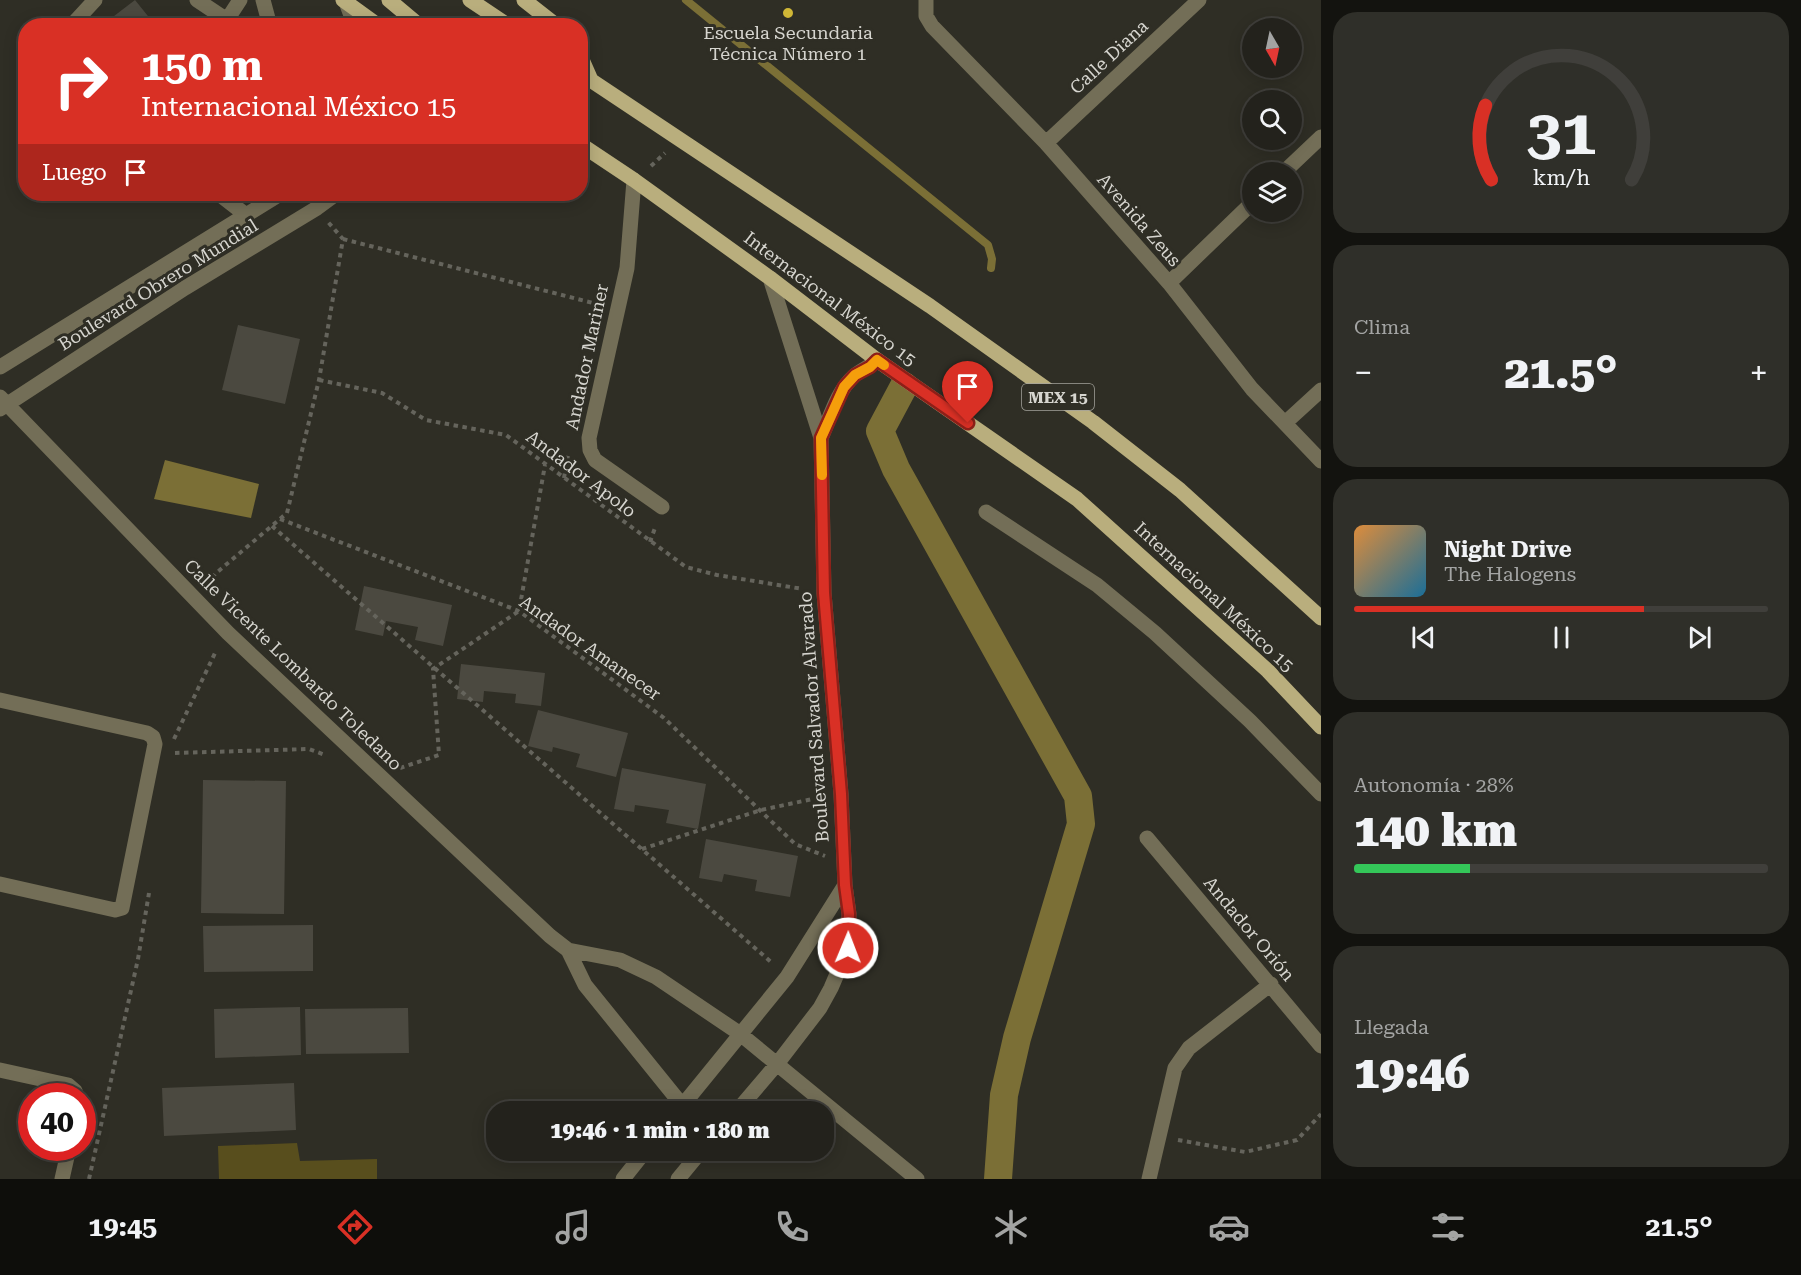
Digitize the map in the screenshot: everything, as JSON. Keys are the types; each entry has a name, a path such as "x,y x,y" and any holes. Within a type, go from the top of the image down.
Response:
{"main road":[{"path":"389,0 410,18"},
{"path":"470,0 497,18"},
{"path":"524,0 547,18"},
{"path":"344,1 368,18"},
{"name":"MEX 15","path":"588,77 930,306 1093,422 1180,490 1321,618"},
{"name":"Internacional México 15","path":"588,149 770,278 877,360 1077,499 1268,670 1321,727"}],"street":[{"path":"78,18 95,0"},
{"path":"197,0 219,18"},
{"path":"228,18 240,0"},
{"path":"263,0 268,18"},
{"name":"Calle Diana","path":"1046,143 1199,0"},
{"path":"344,1 351,18"},
{"name":"Avenida Zeus","path":"926,4 926,16 932,26 1046,143 1169,283 1252,389 1321,461"},
{"path":"1295,162 1321,137"},
{"name":"Andador Mariner","path":"634,180 627,268 589,438 590,450 596,460 662,507"},
{"path":"228,201 246,215"},
{"name":"Boulevard Obrero Mundial","path":"0,367 268,201"},
{"name":"Boulevard Obrero Mundial","path":"2,404 326,201"},
{"path":"1169,283 1242,213"},
{"name":"Boulevard Salvador Alvarado","path":"745,1101 820,1008 848,948 849,914 845,885 841,794 824,593 821,438 770,278"},
{"name":"Boulevard Salvador Alvarado","path":"821,438 844,387 855,375 870,367 877,360"},
{"path":"1285,423 1321,390"},
{"name":"Calle Vicente Lombardo Toledano","path":"2,404 228,633 550,936 568,950 585,985 675,1101"},
{"path":"986,512 1097,585 1155,633 1250,721 1321,794"},
{"path":"0,700 147,733 153,737 155,750 122,908 115,910 0,884"},
{"name":"Andador Orión","path":"1147,838 1321,1046"},
{"path":"686,1101 739,1033 788,977 845,885"},
{"name":"Calle Vicente Lombardo Toledano","path":"568,950 620,960 657,977 739,1033 917,1179"},
{"path":"1149,1179 1175,1068 1181,1058 1189,1048 1270,984"},
{"path":"0,1070 59,1083"},
{"path":"62,1179 66,1161"},
{"path":"623,1179 637,1161"},
{"path":"678,1179 693,1161"}],"path":[{"path":"634,180 681,140"},
{"path":"317,208 343,238 597,304"},
{"path":"196,600 215,574 287,513 320,380 343,238"},
{"name":"Andador Apolo","path":"320,380 382,393 426,420 506,435 686,567 717,575 824,593"},
{"path":"434,669 519,610 545,465"},
{"name":"Andador Amanecer","path":"280,519 519,610 664,718 795,844 844,864"},
{"path":"272,526 788,977"},
{"path":"173,743 220,642 228,633"},
{"path":"378,775 439,755 434,669"},
{"path":"168,753 309,749 329,756"},
{"path":"642,849 761,810 841,794"},
{"path":"88,1179 138,959 149,890"},
{"path":"1159,1136 1245,1152 1297,1140 1321,1114"}],"shaded area":[{"path":"165,460 259,484 251,518 154,499"},
{"path":"297,1143 300,1161 377,1159 377,1179 219,1179 218,1146"}],"building":[{"path":"135,0 150,18 111,18"},
{"path":"238,325 300,339 285,404 222,390"},
{"path":"364,586 452,605 443,646 415,640 418,627 386,621 383,636 355,630"},
{"path":"461,664 545,673 541,706 515,703 516,694 484,691 483,702 457,699"},
{"path":"538,710 628,733 616,777 576,767 580,754 553,747 552,752 528,746"},
{"path":"622,768 706,784 698,829 666,823 669,810 635,805 634,812 614,809"},
{"path":"203,780 286,781 284,914 201,913"},
{"path":"706,839 798,856 790,897 755,891 757,880 724,874 722,882 699,878"},
{"path":"313,925 313,971 204,972 203,926"},
{"path":"300,1007 301,1055 215,1058 214,1009"},
{"path":"408,1008 409,1053 306,1054 305,1009"},
{"path":"294,1083 296,1130 164,1136 162,1088"}],"waterway":[{"path":"686,0 988,245 992,259 991,268"},
{"path":"904,386 880,431 896,469 1078,796 1081,824 1017,1038 1004,1095 998,1179"}],"slow traffic":[{"path":"822,475 821,438 844,387 855,375 870,367 877,360 884,365"}],"place":[{"name":"Escuela Secundaria Técnica Número 1","path":"788,13"}],"route":[{"path":"848,948 849,914 845,885 841,794 824,593 821,438 844,387 855,375 870,367 877,360 968,423"}]}
